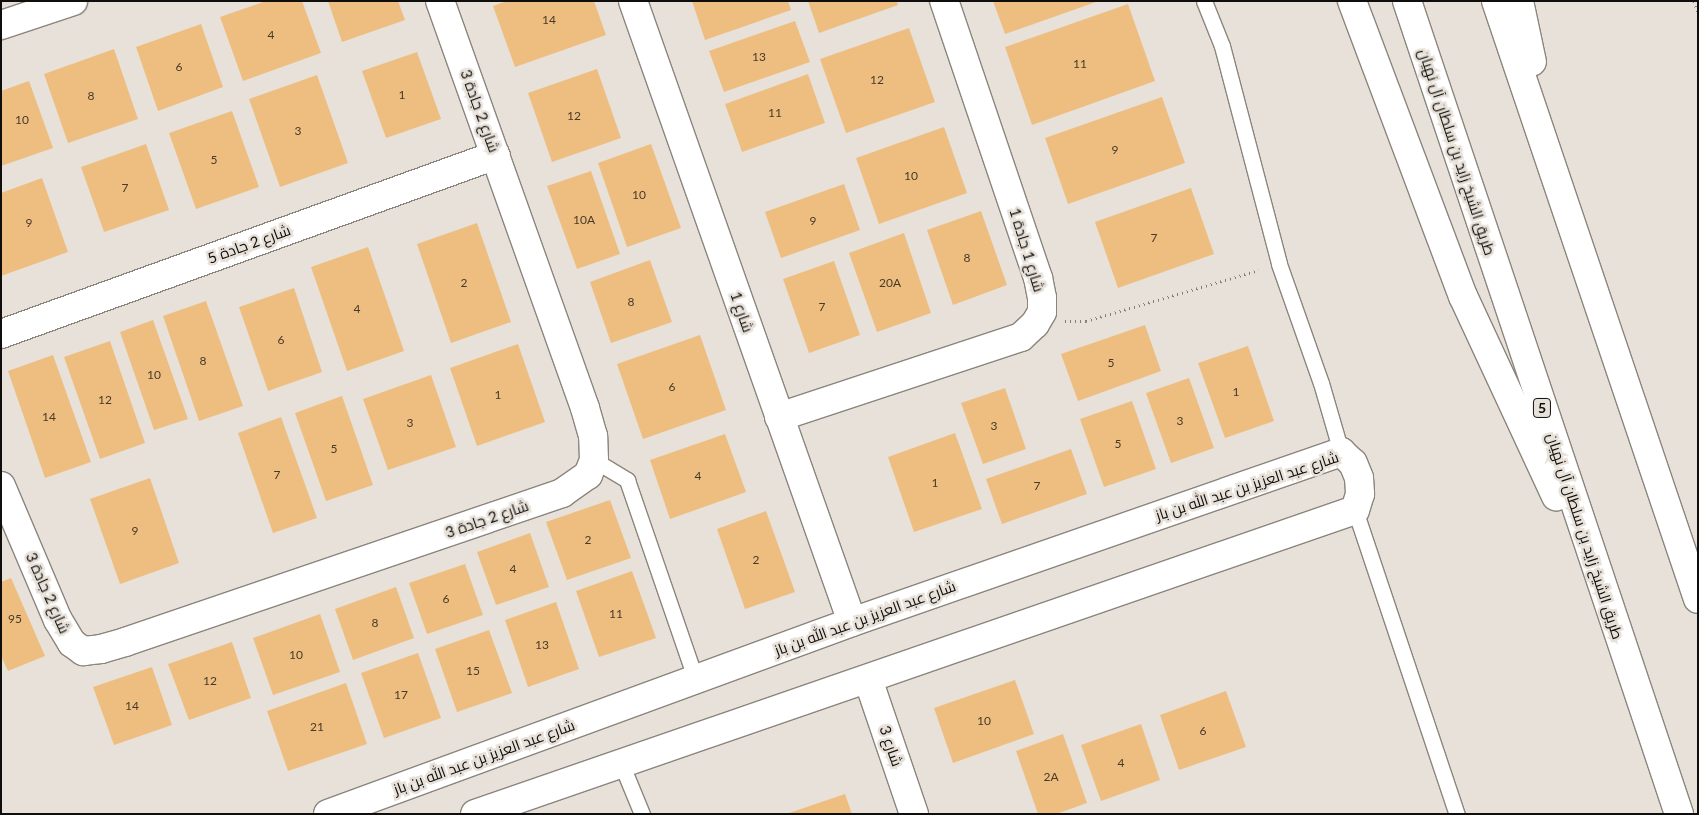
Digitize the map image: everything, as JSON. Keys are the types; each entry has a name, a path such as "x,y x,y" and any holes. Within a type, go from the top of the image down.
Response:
{"main road":[{"path":"1,25 73,1"},
{"name":"شارع 2 جادة 3","path":"1,486 58,620 72,644 83,651 102,649 125,642 562,493 588,475 594,460 593,436 585,408 440,1"},
{"name":"شارع 1","path":"633,1 852,622"},
{"name":"شارع 1 جادة 1","path":"779,417 1021,337 1035,324 1042,312 1042,298 1038,278 944,1"},
{"path":"1352,1 1463,296 1517,416 1605,598"},
{"name":"طريق الشيخ زايد بن سلطان آل نهيان","path":"1407,1 1605,598 1679,814"},
{"path":"1496,1 1698,599"},
{"path":"1519,1 1559,191"},
{"name":"شارع 2 جادة 5","path":"1,334 496,155"},
{"name":"شارع عبد العزيز بن عبد الله بن باز","path":"328,814 852,622 1341,452 1353,463 1359,478 1360,494 1355,510"},
{"path":"475,814 1355,510"},
{"name":"شارع 3","path":"868,678 914,814"}],"lane":[{"path":"1204,1 1222,46 1278,264 1321,383 1341,452"},
{"path":"594,460 627,480 696,680"},
{"path":"1355,510 1458,814"},
{"path":"621,762 642,814"}],"path":[{"path":"1694,1 1698,14"},
{"path":"1058,321 1086,321 1278,264"}],"building":[{"path":"266,1 302,1 321,53 243,81 220,17"},
{"path":"328,1 398,1 405,20 342,42"},
{"path":"507,1 594,1 606,35 515,67 493,6"},
{"path":"692,1 788,1 791,10 705,40"},
{"path":"808,1 897,1 898,5 819,33"},
{"path":"993,1 1096,1 1096,2 1005,34"},
{"path":"1128,4 1155,81 1032,125 1005,47"},
{"path":"795,21 810,62 724,92 709,51"},
{"path":"201,24 223,87 158,111 136,47"},
{"path":"909,28 935,102 846,133 820,59"},
{"path":"114,49 138,119 68,143 44,74"},
{"path":"417,52 441,119 386,138 362,71"},
{"path":"597,69 621,138 552,162 528,93"},
{"path":"808,74 825,123 742,152 725,104"},
{"path":"317,75 348,163 280,187 249,99"},
{"path":"29,81 53,148 1,166 1,91"},
{"path":"1162,97 1185,163 1068,204 1045,138"},
{"path":"232,111 259,187 196,209 169,133"},
{"path":"944,127 967,193 879,224 856,158"},
{"path":"146,144 169,210 104,232 81,167"},
{"path":"651,144 681,228 627,247 598,163"},
{"path":"591,171 620,254 577,269 547,186"},
{"path":"42,178 68,252 1,276 1,193"},
{"path":"844,184 860,230 781,258 765,212"},
{"path":"1191,188 1214,254 1118,288 1095,222"},
{"path":"981,211 1007,285 953,305 927,230"},
{"path":"477,223 511,322 451,343 417,244"},
{"path":"904,233 931,313 877,332 849,253"},
{"path":"368,247 404,351 347,371 311,267"},
{"path":"650,260 672,322 611,343 590,282"},
{"path":"834,261 860,335 809,353 783,279"},
{"path":"294,288 322,372 268,391 239,307"},
{"path":"206,301 243,406 199,421 163,316"},
{"path":"153,320 188,419 154,430 120,332"},
{"path":"1145,325 1161,371 1078,401 1061,354"},
{"path":"700,335 726,410 643,439 617,364"},
{"path":"110,341 145,443 100,459 64,357"},
{"path":"518,344 545,422 477,446 450,368"},
{"path":"1248,346 1274,421 1225,438 1198,363"},
{"path":"53,355 91,462 45,478 8,371"},
{"path":"431,375 456,447 388,470 363,399"},
{"path":"1189,378 1214,448 1171,463 1146,393"},
{"path":"1005,388 1026,449 983,464 961,403"},
{"path":"342,396 373,485 326,501 295,413"},
{"path":"1132,401 1156,469 1104,487 1080,419"},
{"path":"281,417 317,518 273,533 238,433"},
{"path":"955,433 982,509 914,532 888,457"},
{"path":"725,434 746,492 670,519 650,460"},
{"path":"1071,449 1087,494 1002,524 986,479"},
{"path":"150,478 179,563 120,584 90,499"},
{"path":"610,500 631,558 567,580 546,522"},
{"path":"766,511 795,592 745,609 717,529"},
{"path":"530,533 549,587 496,605 477,552"},
{"path":"465,564 483,615 427,634 409,583"},
{"path":"632,571 656,638 599,657 576,591"},
{"path":"11,578 45,656 8,671 1,656 1,582"},
{"path":"396,587 414,638 353,660 335,609"},
{"path":"556,602 579,669 528,687 505,620"},
{"path":"320,614 340,672 273,695 253,638"},
{"path":"489,630 512,693 457,712 435,649"},
{"path":"232,642 251,698 189,720 168,664"},
{"path":"418,653 441,718 384,738 361,673"},
{"path":"152,667 172,725 114,745 93,687"},
{"path":"1015,680 1034,734 953,763 934,708"},
{"path":"346,683 367,744 288,771 267,711"},
{"path":"1226,691 1246,747 1179,770 1160,715"},
{"path":"1141,724 1160,780 1101,801 1081,745"},
{"path":"1063,734 1087,803 1056,814 1038,814 1016,751"},
{"path":"845,794 852,814 789,814 789,813"}]}
